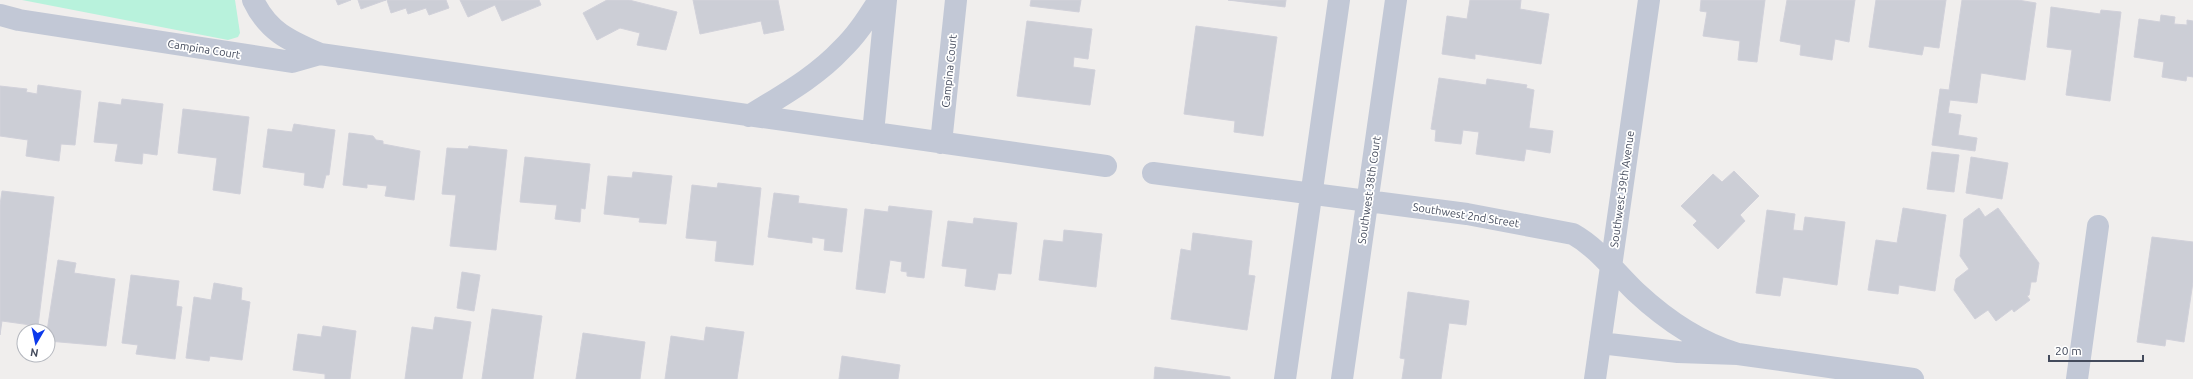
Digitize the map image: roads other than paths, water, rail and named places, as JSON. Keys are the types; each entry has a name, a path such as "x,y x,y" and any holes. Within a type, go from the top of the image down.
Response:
{"street":[{"path":"253,0 261,16 275,31 292,42 320,54 1106,166"},
{"path":"749,116 808,78 830,61 861,27 879,0"},
{"path":"873,133 886,0"},
{"name":"Campina Court","path":"941,143 956,0"},
{"path":"1286,379 1338,0"},
{"name":"Southwest 38th Court","path":"1342,379 1396,0"},
{"name":"Southwest 39th Avenue","path":"1595,379 1649,0"},
{"name":"Campina Court","path":"0,15 19,20 292,62 320,54"},
{"name":"Southwest 2nd Street","path":"1153,173 1467,214 1573,234 1588,242 1637,293 1692,335 1719,348 1738,354"},
{"path":"2077,379 2098,226"},
{"name":"Southwest 2nd Street","path":"1600,343 1678,352 1738,354 1912,379"}]}
